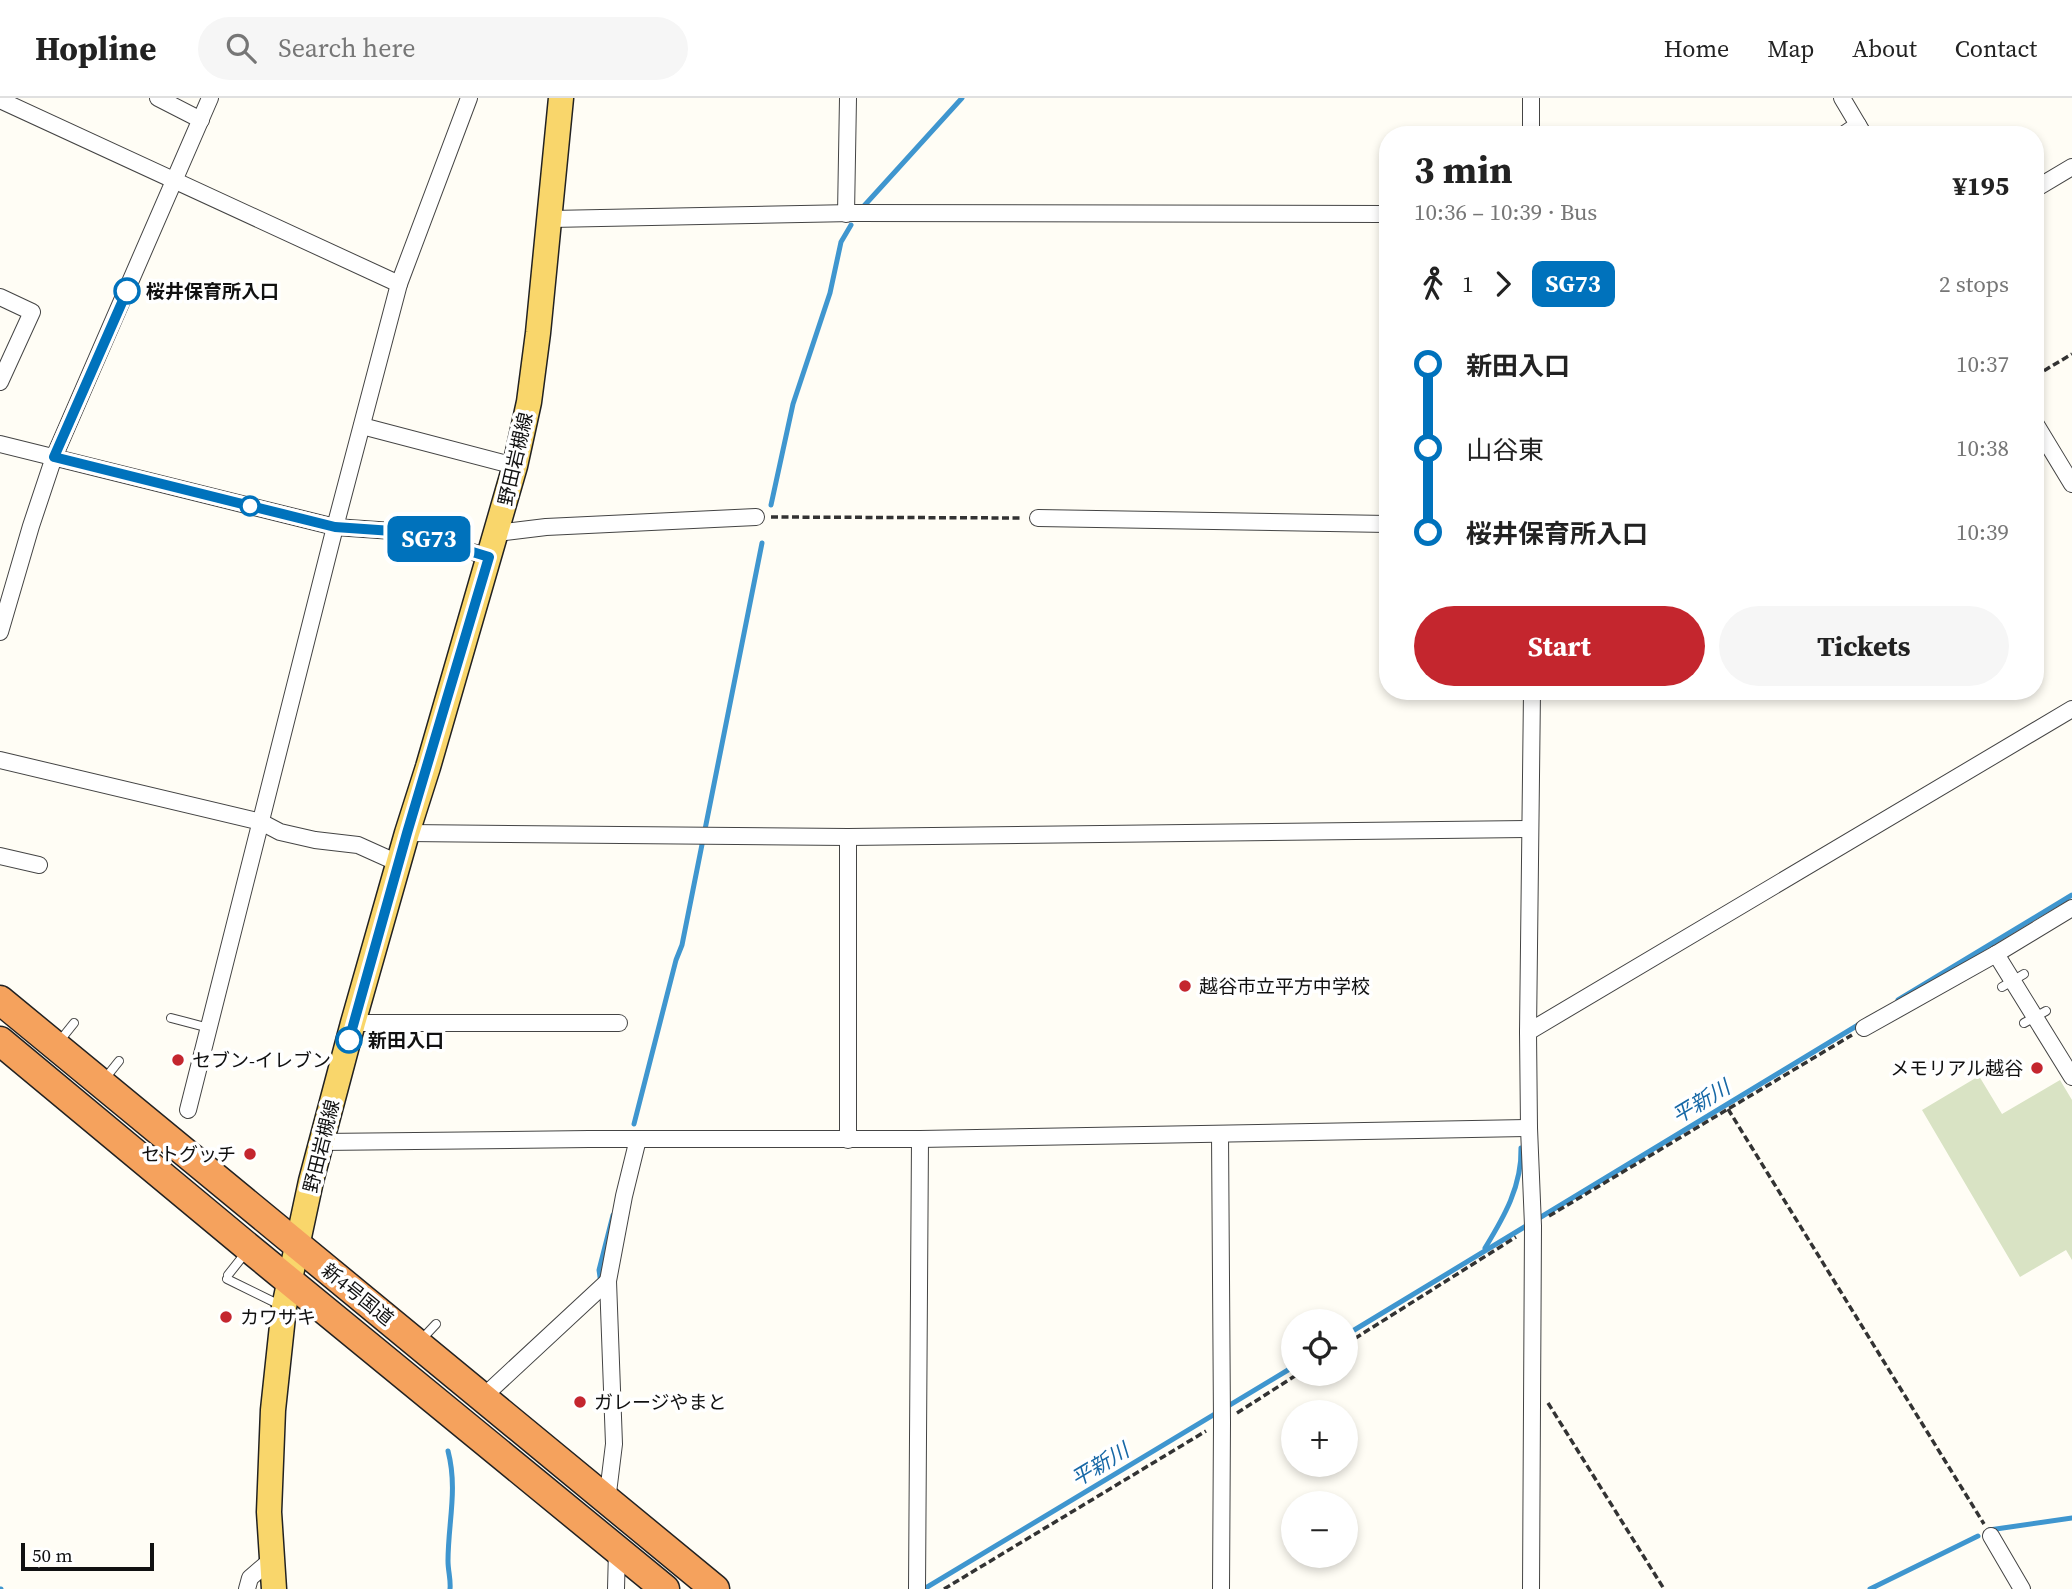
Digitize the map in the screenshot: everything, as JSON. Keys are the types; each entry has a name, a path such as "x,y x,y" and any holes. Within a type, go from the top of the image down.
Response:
{"highway":[{"name":"新4号国道","path":"0,1000 55,1045 110,1072 297,1245 427,1334 484,1397 715,1589"},
{"name":"新4号国道","path":"0,1041 249,1248 287,1294 665,1589"}],"main road":[{"name":"野田岩槻線","path":"274,1589 268,1512 273,1423 287,1294 321,1142 353,1023 515,466 528,402 551,219 561,98"}],"street":[{"path":"158,98 201,120"},
{"path":"0,632 54,457 211,98"},
{"path":"188,1110 399,284 469,98"},
{"path":"846,214 848,98"},
{"path":"1531,98 1531,126"},
{"path":"1842,98 1859,126"},
{"path":"0,100 399,284"},
{"path":"2044,184 2072,167"},
{"path":"551,219 846,214 1379,214"},
{"path":"0,297 32,312 0,382"},
{"path":"362,426 515,466"},
{"path":"2044,438 2072,484"},
{"path":"0,444 335,527 407,532 489,557"},
{"path":"497,533 547,527 756,517"},
{"path":"1038,518 1379,524"},
{"path":"1531,1589 1533,1220 1528,1032 1532,700"},
{"path":"1528,1032 2072,709"},
{"path":"0,760 261,821 280,832 315,840 358,845 398,863"},
{"path":"407,833 848,837 1530,829"},
{"path":"848,837 848,1140"},
{"path":"0,856 39,865"},
{"path":"1864,1028 1996,954 2039,934 2072,908"},
{"path":"1996,954 2072,1077"},
{"path":"353,1023 619,1023"},
{"path":"321,1142 848,1140 1529,1128"},
{"path":"1220,1134 1221,1589"},
{"path":"607,1501 614,1444 608,1282 638,1139"},
{"path":"917,1584 920,1139"},
{"path":"484,1397 608,1282"},
{"path":"1991,1536 2022,1589"},
{"path":"616,1589 617,1550"},
{"path":"247,1589 250,1578 271,1560"}],"lane":[{"path":"171,1018 209,1028"},
{"path":"55,1045 74,1023"},
{"path":"249,1248 227,1277 287,1294"}],"path":[{"path":"2044,371 2072,354"},
{"path":"756,517 1038,518"},
{"path":"1358,1336 1533,1220 1864,1028"},
{"path":"1728,1109 1979,1515"},
{"path":"1532,1377 1664,1589"},
{"path":"944,1589 1222,1411 1281,1382"}],"green space":[{"path":"1979,1076 2002,1114 2060,1080 2072,1100 2072,1260 2066,1250 2020,1277 1922,1110"}],"waterway":[{"path":"863,207 962,98"},
{"path":"771,505 793,404 830,293 841,242 851,225"},
{"path":"634,1124 682,945 762,543"},
{"name":"平新川","path":"1898,1000 2072,895"},
{"name":"平新川","path":"1358,1328 1863,1022"},
{"path":"1485,1248 1505,1213 1515,1188 1521,1148"},
{"path":"601,1284 599,1270 613,1215"},
{"name":"平新川","path":"924,1589 1281,1374"},
{"path":"448,1451 452,1479 448,1547 450,1589"},
{"path":"1989,1530 2072,1518"},
{"path":"1870,1589 1978,1536"}],"bus line":[{"name":"SG73","path":"127,291 54,457 335,527 407,532 489,557 349,1040"}],"place":[{"name":"桜井保育所入口","path":"127,291"},
{"name":"越谷市立平方中学校","path":"1185,986"},
{"name":"新田入口","path":"349,1040"},
{"name":"セブン-イレブン","path":"178,1060"},
{"name":"メモリアル越谷","path":"2037,1068"},
{"name":"セトグッチ","path":"250,1154"},
{"name":"カワサキ","path":"226,1317"},
{"name":"ガレージやまと","path":"580,1402"}]}
